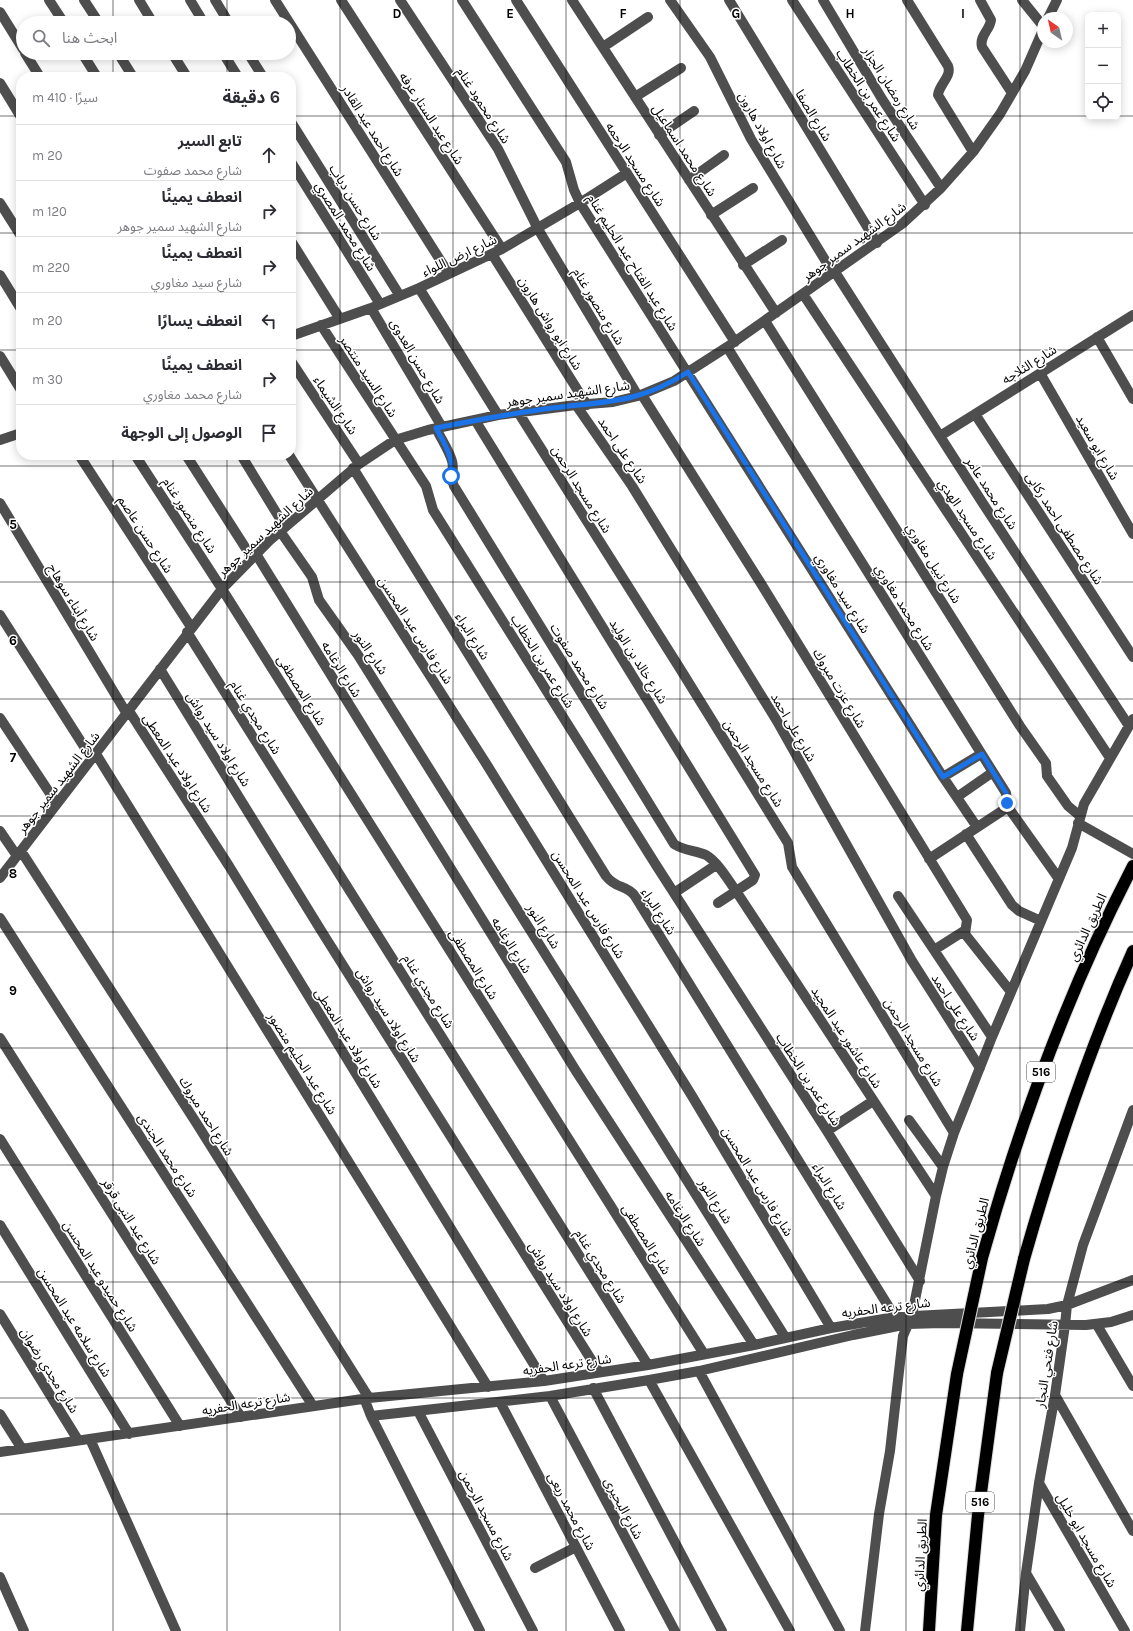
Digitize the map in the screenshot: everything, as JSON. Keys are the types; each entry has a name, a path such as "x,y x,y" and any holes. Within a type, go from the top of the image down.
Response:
{"highway":[{"name":"الطريق الدائري","path":"929,1631 936,1514 957,1374 982,1258 1019,1132 1041,1070 1068,1002 1133,866"},
{"name":"516","path":"967,1631 978,1515 997,1372 1024,1259 1059,1143 1079,1085 1100,1028 1133,951"}],"street":[{"path":"49,0 59,16"},
{"path":"84,0 94,16"},
{"path":"139,0 149,16"},
{"path":"190,0 200,16"},
{"path":"215,0 225,16"},
{"name":"شارع احمد عبد القادر","path":"275,0 285,16"},
{"name":"شارع عبد الستار عرفه","path":"341,0 502,249"},
{"name":"شارع محمود غنام","path":"400,0 498,149 538,229"},
{"name":"شارع عبد الفتاح عبد الحليم غنام","path":"462,0 566,162 574,190 580,203 688,372"},
{"name":"شارع مسجد الرحمه","path":"516,0 627,173 731,345"},
{"name":"شارع اولاد هارون","path":"670,0 710,57 751,138 834,272"},
{"name":"شارع الصفا","path":"729,0 877,243"},
{"name":"شارع عمر بن الخطاب","path":"792,0 925,205"},
{"name":"شارع رمضان الجزار","path":"823,0 882,99 941,188"},
{"path":"907,0 948,66 949,74 939,90 938,95 973,152"},
{"path":"980,0 991,20 989,27 982,38 982,47 1012,93"},
{"path":"1022,0 1037,19"},
{"path":"1051,12 1056,0"},
{"name":"شارع محمد اسماعيل","path":"577,2 603,47 743,265 776,313"},
{"path":"0,12 16,38"},
{"path":"603,47 648,17"},
{"name":"شارع احمد عبد القادر","path":"296,33 449,274"},
{"name":"شارع الشهيد سمير جوهر","path":"0,878 128,712 189,629 222,589 283,529 356,466 395,440 439,428 518,412 613,402 640,396 674,381 731,345 877,243 925,205 973,152 1000,114 1025,72 1037,44"},
{"path":"29,60 37,72"},
{"path":"86,60 94,72"},
{"path":"122,60 130,72"},
{"path":"176,60 184,72"},
{"path":"227,60 235,72"},
{"path":"252,60 260,72"},
{"path":"635,97 681,68"},
{"path":"0,84 16,109"},
{"path":"659,134 694,111"},
{"name":"شارع حسن دياب","path":"296,130 400,296"},
{"path":"689,180 724,155"},
{"name":"شارع محمد المصري","path":"296,170 376,306"},
{"name":"شارع ارض اللواء","path":"296,331 321,326 376,306 492,254 538,229 627,173"},
{"path":"711,215 753,188"},
{"path":"0,203 16,228"},
{"name":"شارع منصور غنام","path":"538,229 640,396"},
{"path":"743,265 782,240"},
{"path":"296,249 340,319"},
{"name":"شارع ابو رواش هارون","path":"492,254 587,405"},
{"name":"شارع محمد عامر","path":"834,272 940,436 1131,723"},
{"path":"0,275 16,301"},
{"path":"419,288 498,415"},
{"name":"شارع مسجد الهدي","path":"803,294 1110,758"},
{"name":"شارع حسن العدوى","path":"376,306 439,428"},
{"name":"شارع الثلاجه","path":"940,436 1133,315"},
{"name":"شارع نبيل مغاوري","path":"765,321 1046,763 1047,776 1079,820 1133,854"},
{"name":"شارع السيد منتصر","path":"321,326 395,440"},
{"path":"1097,337 1133,399"},
{"name":"شارع محمد مغاوري","path":"731,345 1006,793 1008,807 1059,879"},
{"path":"0,356 16,382"},
{"name":"شارع الشيماء","path":"296,370 356,466"},
{"name":"شارع سيد مغاوري","path":"688,372 943,777 977,827"},
{"name":"شارع ابو سعيد","path":"1040,373 1133,534"},
{"name":"شارع عزت مبروك","path":"640,396 760,582 968,920 967,926 964,930"},
{"name":"شارع على احمد","path":"576,405 632,486 777,721 912,961 980,1068"},
{"name":"شارع مسجد الرحمن","path":"518,412 679,666 788,843 792,867 954,1134"},
{"name":"شارع مصطفى احمد ركابى","path":"975,414 1133,657"},
{"name":"شارع خالد بن الوليد","path":"475,420 756,875 753,880 718,903"},
{"name":"شارع محمد صفوت","path":"439,428 452,459 453,465 451,476 454,486 674,844 681,848 705,855 716,865 736,891"},
{"path":"0,440 16,434"},
{"name":"شارع عمر بن الخطاب","path":"395,440 426,486 433,510 674,893 827,1131 920,1281"},
{"name":"شارع حسن عاصم","path":"82,460 189,629"},
{"name":"شارع منصور غنام","path":"138,460 222,589"},
{"name":"شارع الرغامه","path":"189,460 254,556 576,1071 754,1345"},
{"name":"شارع النور","path":"244,460 312,577 319,600 358,654 785,1337"},
{"name":"شارع فارس عبد المحسن","path":"292,460 492,772 688,1089 831,1328"},
{"name":"شارع البراء","path":"356,466 606,876 613,884 631,891 635,896 895,1317"},
{"name":"شارع أبناء سوهاج","path":"0,503 128,712"},
{"name":"شارع المصطفى","path":"222,589 704,1354"},
{"name":"شارع عبد الحليم منصور","path":"0,615 94,756 488,1387"},
{"name":"شارع مجدي غنام","path":"189,629 648,1365"},
{"name":"شارع اولاد سيد رواش","path":"160,669 322,932 598,1372"},
{"name":"شارع اولاد عبد المعطى","path":"128,712 229,866 544,1381"},
{"path":"0,718 57,804"},
{"path":"865,1631 879,1514 890,1451 903,1336 910,1320 920,1281 936,1196 944,1167 954,1134 992,1037 1072,848 1079,820 1092,790 1131,723"},
{"path":"943,777 982,754"},
{"path":"957,797 993,772"},
{"path":"930,859 1008,807"},
{"name":"شارع احمد مبروك","path":"0,831 19,853 197,1124 366,1398 371,1416 480,1631"},
{"path":"966,834 1012,905 1019,911 1041,921"},
{"path":"674,893 716,865"},
{"name":"شارع عاشور عبد المجيد","path":"736,891 936,1196"},
{"path":"898,896 992,1037"},
{"name":"شارع محمد الجندى","path":"0,918 313,1406"},
{"path":"934,950 964,930 965,934 1011,992"},
{"name":"شارع عبد النبى قرقر","path":"0,1038 241,1417"},
{"path":"827,1131 873,1102"},
{"name":"شارع فتحي النجار","path":"1020,1631 1026,1573 1039,1483 1055,1396 1067,1305 1084,1246 1133,1110"},
{"path":"909,1120 944,1167"},
{"name":"شارع حميدو عبد المحسن","path":"0,1139 180,1426"},
{"name":"شارع سلامه عبد المحسن","path":"0,1225 129,1434"},
{"name":"شارع ترعه الحفريه","path":"371,1416 550,1396 649,1380 699,1371 910,1320 1027,1311 1067,1305 1133,1280"},
{"name":"شارع مجدي رضوان","path":"0,1314 78,1440"},
{"name":"شارع ترعه الحفريه","path":"0,1452 366,1398 544,1381 648,1365 754,1345 831,1328 895,1317 942,1323 1065,1325 1097,1324 1133,1316"},
{"path":"1097,1324 1133,1386"},
{"path":"699,1371 840,1631"},
{"path":"649,1380 790,1631"},
{"path":"593,1388 722,1631"},
{"name":"شارع البحيرى","path":"550,1396 675,1631"},
{"path":"1055,1396 1133,1531"},
{"name":"شارع محمد ريعى","path":"500,1402 620,1631"},
{"name":"شارع مسجد الرحمن","path":"418,1411 533,1631"},
{"path":"0,1414 22,1449"},
{"path":"90,1439 176,1631"},
{"name":"شارع مسجد ابو خليل","path":"1039,1483 1125,1631"},
{"path":"535,1568 576,1547"},
{"path":"1026,1573 1060,1631"},
{"path":"0,1577 24,1631"}],"route":[{"path":"451,476 453,465 452,459 436,428 498,415 613,402 638,396 674,381 688,372 943,777 982,754 1006,793 1007,803"}]}
